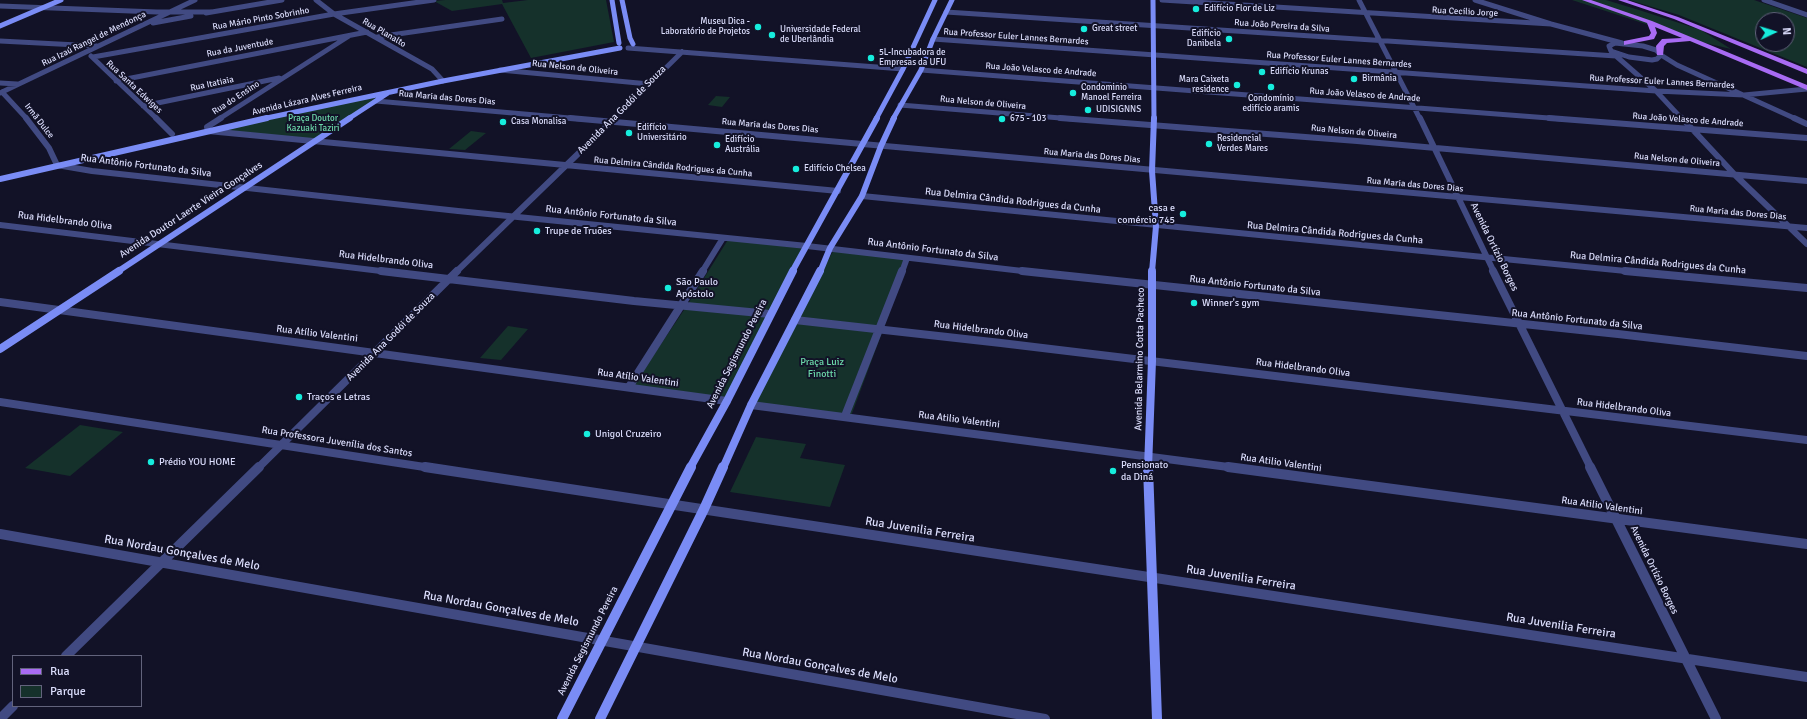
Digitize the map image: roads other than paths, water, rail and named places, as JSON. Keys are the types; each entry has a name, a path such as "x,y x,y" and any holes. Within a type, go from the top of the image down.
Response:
{"main road":[{"path":"0,20 49,0"},
{"path":"0,26 62,0"},
{"path":"612,0 619,45"},
{"path":"622,0 630,38 633,44"},
{"name":"Avenida Segismundo Pereira","path":"600,719 704,508 751,405 827,258 830,248 862,196 881,146 900,105 906,80 903,69 935,0"},
{"name":"Avenida Segismundo Pereira","path":"562,719 603,641 671,503 727,401 796,264 838,191 863,143 906,80 921,70 933,39 952,0"},
{"name":"Avenida Belarmino Cotta Pacheco","path":"1153,0 1154,126 1152,171 1156,226 1150,286 1152,361 1148,456 1157,719"},
{"path":"1585,0 1628,13"},
{"path":"1594,3 1619,4 1622,3 1620,0 1654,10 1705,29 1807,72"},
{"path":"1654,10 1633,6 1621,8 1628,13 1705,44 1807,89"},
{"path":"1625,43 1644,41 1652,38 1654,32 1650,22"},
{"path":"1660,54 1662,43 1671,40 1689,40 1705,44"},
{"path":"619,45 626,42 633,44"},
{"path":"619,45 628,48 633,44"},
{"name":"Avenida Lázara Alves Ferreira","path":"442,79 500,70 619,45"},
{"name":"Avenida Lázara Alves Ferreira","path":"0,174 57,163 389,89 619,45"},
{"path":"1739,59 1762,62 1775,61 1776,59"},
{"name":"Avenida Doutor Laerte Vieira Gonçalves","path":"0,349 243,187 376,101 389,89"},
{"name":"Avenida Lázara Alves Ferreira","path":"0,179 172,134 208,129"}],"street":[{"name":"Rua Izaú Rangel de Mendonça","path":"1,93 195,0"},
{"path":"142,25 282,0"},
{"name":"Rua Planalto","path":"316,0 323,7 334,14 432,69 442,79"},
{"name":"Rua Mário Pinto Sobrinho","path":"93,57 334,14 434,0"},
{"name":"Rua Cecílio Jorge","path":"1162,0 1551,24"},
{"name":"Avenida Ortízio Borges","path":"1359,0 1435,148 1457,197 1488,257 1519,324 1716,719"},
{"path":"1475,0 1561,27 1587,36 1609,46 1611,51 1619,56 1656,91 1690,129 1807,244"},
{"path":"1764,0 1807,15"},
{"path":"0,6 211,12"},
{"path":"1781,6 1807,12"},
{"name":"Rua João Pereira da Silva","path":"946,12 1619,56 1677,65"},
{"path":"377,38 502,19"},
{"path":"1561,27 1643,46 1660,54 1677,65 1807,124"},
{"name":"Rua da Juventude","path":"116,81 367,32"},
{"name":"Rua do Ensino","path":"208,129 284,77 348,36"},
{"name":"Rua Professor Euler Lannes Bernardes","path":"933,39 1656,91 1744,95"},
{"path":"0,41 98,46"},
{"path":"1609,46 1615,43 1625,43"},
{"path":"633,44 651,49"},
{"path":"628,48 903,69"},
{"name":"Avenida Ana Godói de Souza","path":"67,655 164,562 512,216 566,166 682,52"},
{"name":"Rua Santa Edwiges","path":"84,53 93,57 172,134"},
{"path":"1652,60 1657,59 1660,54"},
{"name":"Rua Nelson de Oliveira","path":"500,70 649,84"},
{"name":"Rua João Velasco de Andrade","path":"921,70 1807,138"},
{"name":"Rua Itatiaia","path":"143,106 284,77"},
{"path":"0,83 18,84"},
{"path":"1744,95 1807,89"},
{"name":"Irmã Dulce","path":"1,93 18,108 49,148 57,163"},
{"name":"Rua Maria das Dores Dias","path":"376,101 863,143 881,146 1152,171 1807,228"},
{"name":"Rua Nelson de Oliveira","path":"900,105 1435,148 1807,181"},
{"name":"Rua do Ensino","path":"208,129 315,140"},
{"name":"Rua Delmira Cândida Rodrigues da Cunha","path":"315,140 566,166 838,191"},
{"name":"Rua Antônio Fortunato da Silva","path":"57,163 162,180 243,187 830,248 1150,286 1519,324 1807,356"},
{"name":"Rua Delmira Cândida Rodrigues da Cunha","path":"862,196 1156,226 1807,288"},
{"name":"Rua Hidelbrando Oliva","path":"0,225 682,306 770,314"},
{"path":"629,387 682,306 723,238"},
{"path":"844,416 907,258"},
{"name":"Rua Atílio Valentini","path":"0,302 57,311 376,352 727,401"},
{"name":"Rua Hidelbrando Oliva","path":"795,320 1152,361 1564,412 1807,440"},
{"name":"Rua Professora Juvenília dos Santos","path":"0,402 671,503"},
{"name":"Rua Atilio Valentini","path":"751,405 1148,456 1807,544"},
{"name":"Rua Juvenilia Ferreira","path":"671,503 949,548 1807,677"},
{"name":"Rua Nordau Gonçalves de Melo","path":"0,534 1045,719"},
{"path":"1,719 12,707"}],"place":[{"name":"Edifício Flor de Liz","path":"1196,9"},
{"name":"Museu Dica - Laboratório de Projetos","path":"758,27"},
{"name":"Great street","path":"1084,29"},
{"name":"Universidade Federal de Uberlândia","path":"772,35"},
{"name":"Edifício Danibela","path":"1229,39"},
{"name":"5L-Incubadora de Empresas da UFU","path":"871,58"},
{"name":"Edifício Krunas","path":"1262,72"},
{"name":"Birmânia","path":"1354,79"},
{"name":"Mara Caixeta residence","path":"1237,85"},
{"name":"Condomínio edifício aramis","path":"1271,87"},
{"name":"Condominio Manoel Ferreira","path":"1073,93"},
{"name":"UDISIGNNS","path":"1088,110"},
{"name":"675 - 103","path":"1002,119"},
{"name":"Casa Monalisa","path":"503,122"},
{"name":"Edifício Universitário","path":"629,133"},
{"name":"Residencial Verdes Mares","path":"1209,144"},
{"name":"Edifício Austrália","path":"717,145"},
{"name":"Edifício Chelsea","path":"796,169"},
{"name":"casa e comércio 745","path":"1183,214"},
{"name":"Trupe de Truões","path":"537,231"},
{"name":"São Paulo Apóstolo","path":"668,288"},
{"name":"Winner's gym","path":"1194,303"},
{"name":"Traços e Letras","path":"299,397"},
{"name":"Unigol Cruzeiro","path":"587,434"},
{"name":"Prédio YOU HOME","path":"151,462"},
{"name":"Pensionato da Diná","path":"1113,471"}],"park label":[{"name":"Praça Doutor Kazuaki Taziri","path":"313,124"},
{"name":"Praça Luiz Finotti","path":"822,368"}]}
